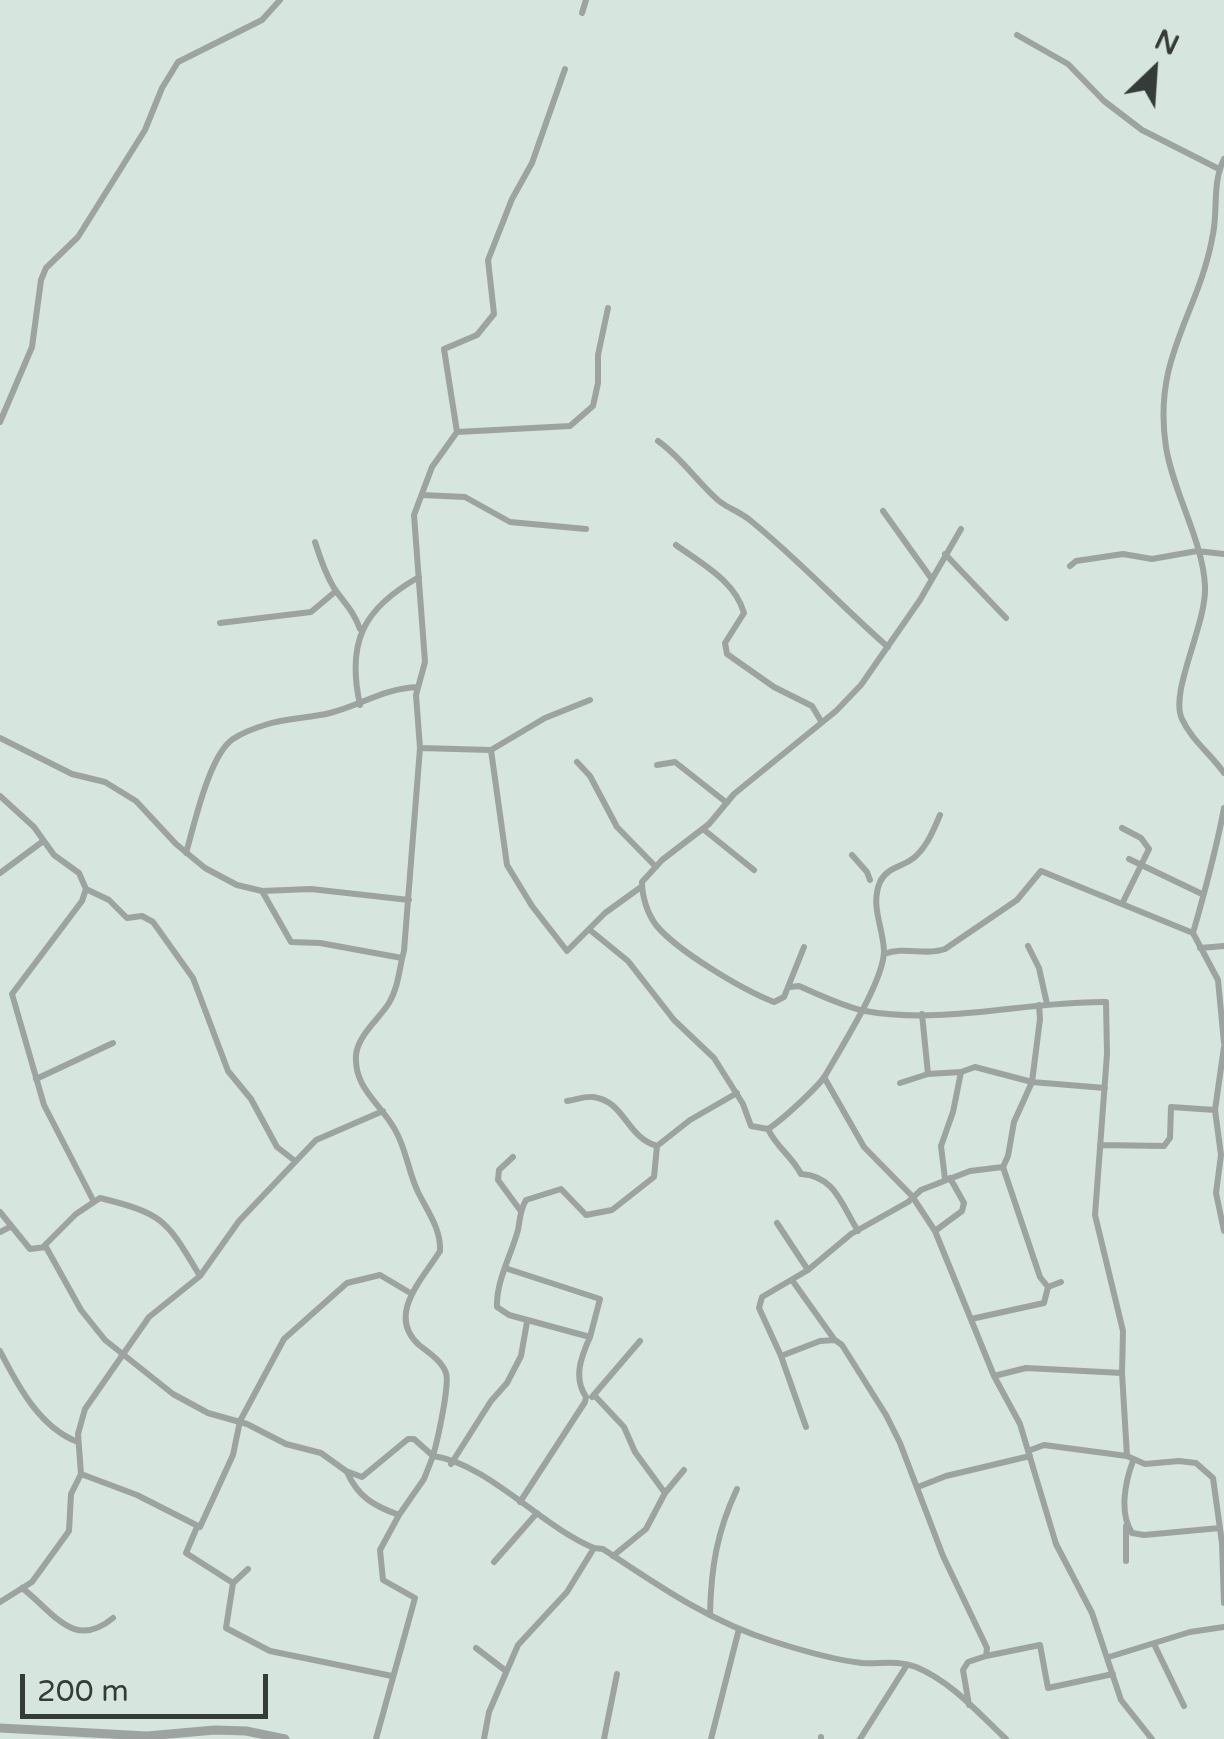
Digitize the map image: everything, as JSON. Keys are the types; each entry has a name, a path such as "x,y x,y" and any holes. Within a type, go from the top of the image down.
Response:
{"street":[{"path":"0,422 32,348 46,268 78,237 145,130 162,88 178,62 262,20 280,0"},
{"path":"582,13 586,0"},
{"path":"1018,35 1068,64 1104,102 1132,123 1219,170"},
{"path":"376,1739 415,1598 383,1580 380,1550 424,1480 442,1424 446,1372 406,1332 405,1311 412,1294 440,1251 435,1224 417,1190 408,1154 383,1111 357,1078 356,1052 398,984 409,900 420,748 418,686 426,662 414,515 432,467 457,432 444,350 477,335 494,314 488,260 512,199 532,163 564,70"},
{"path":"1224,159 1214,200 1214,232 1171,352 1163,402 1169,464 1205,582 1204,613 1180,691 1180,716 1194,740 1224,773"},
{"path":"1214,200 1224,196"},
{"path":"457,432 570,426 593,406 608,308"},
{"path":"658,442 675,453 714,497 746,516 792,556 888,648"},
{"path":"422,495 465,496 510,522 586,529"},
{"path":"882,511 931,578"},
{"path":"804,946 790,986 784,997 774,1002 736,984 658,928 648,913 642,882 703,829 726,803 836,711 888,648 961,529"},
{"path":"315,542 323,568 336,592 352,608 360,631 356,688 360,705"},
{"path":"676,545 727,583 740,598 744,613 725,643 726,654 812,706 820,721"},
{"path":"1070,566 1076,561 1124,554 1152,558 1197,551 1224,554"},
{"path":"944,554 1006,618"},
{"path":"360,631 390,594 420,577"},
{"path":"220,623 311,612 336,592"},
{"path":"186,853 207,780 230,741 269,724 360,705 376,694 418,686"},
{"path":"420,748 491,750 545,718 590,700"},
{"path":"0,738 64,771 105,782 120,791 136,801 186,853 221,876 262,891 310,889 409,900"},
{"path":"491,750 507,865 532,906 568,951 605,913 642,887"},
{"path":"577,762 590,776 618,826 656,867"},
{"path":"656,765 675,762 726,803"},
{"path":"0,796 34,827 42,842 79,873 86,888 109,900 127,918 142,916 152,922 193,978 228,1072 251,1098 277,1147 295,1161"},
{"path":"1224,808 1213,871 1202,894 1193,933 1218,980 1224,1045 1215,1110 1220,1155 1216,1192 1224,1230"},
{"path":"590,930 628,960 674,1020 714,1058 751,1126 768,1129 785,1118 824,1077 862,1010 884,954 876,916 880,881 888,870 919,854 940,815"},
{"path":"1122,828 1147,844 1148,849 1122,904"},
{"path":"703,829 754,870"},
{"path":"0,873 42,842"},
{"path":"852,854 868,872 878,894"},
{"path":"1129,858 1202,894"},
{"path":"884,954 906,949 936,953 945,950 1016,900 1042,872 1193,933"},
{"path":"870,880 880,881"},
{"path":"86,888 82,900 12,994 44,1104 94,1202"},
{"path":"262,891 291,942 320,943 402,958"},
{"path":"1028,946 1039,968 1043,1004 1037,1059 1002,1167 1040,1277 1048,1287"},
{"path":"1200,948 1224,946"},
{"path":"790,986 862,1010 922,1014 1106,1002 1096,1228 1124,1331 1122,1373 1130,1459 1126,1479 1126,1560"},
{"path":"922,1014 928,1074"},
{"path":"36,1079 113,1043"},
{"path":"900,1083 976,1066 1032,1082 1104,1088"},
{"path":"935,1231 962,1211 964,1203 947,1179 941,1146 953,1112 960,1072"},
{"path":"824,1077 864,1147 912,1196 935,1231 994,1376 1020,1424 1056,1544 1092,1613 1121,1700 1152,1739"},
{"path":"590,1337 508,1316 498,1307 498,1290 520,1210 526,1200 561,1189 586,1215 612,1210 654,1177 658,1146 690,1120 736,1093"},
{"path":"568,1101 594,1097 617,1108 641,1140 658,1146"},
{"path":"1100,1145 1164,1146 1170,1138 1171,1107 1215,1110"},
{"path":"0,1602 36,1578 69,1531 71,1494 81,1474 78,1434 84,1409 149,1317 200,1276 239,1221 316,1140 383,1111"},
{"path":"768,1129 775,1144 792,1156 801,1174 817,1175 829,1182 858,1230"},
{"path":"513,1157 498,1170 498,1180 520,1210"},
{"path":"806,1428 781,1356 762,1317 760,1302 768,1292 808,1270 828,1250 912,1196 947,1179 986,1167 1002,1167"},
{"path":"42,1248 76,1214 100,1198 140,1207 156,1215 175,1235 200,1276"},
{"path":"0,1212 30,1250 49,1251 81,1310 105,1340 173,1394 220,1418 240,1421 286,1444 321,1453 362,1477 408,1439 414,1440 432,1456 478,1474 536,1514 594,1548 602,1548 660,1588 739,1629 771,1641 858,1662 907,1664 942,1681 1006,1739"},
{"path":"777,1222 808,1270"},
{"path":"0,1232 10,1227"},
{"path":"505,1268 600,1300 580,1358 578,1385 624,1427 635,1452 665,1494"},
{"path":"233,1583 186,1553 233,1455 240,1421 284,1339 347,1284 380,1275 412,1294"},
{"path":"792,1280 886,1415 943,1556 987,1648 986,1656"},
{"path":"1048,1287 1061,1282"},
{"path":"971,1319 1044,1303 1048,1287"},
{"path":"451,1464 490,1401 507,1383 521,1356 528,1321"},
{"path":"781,1356 820,1340 835,1340"},
{"path":"520,1502 590,1397 640,1341"},
{"path":"0,1350 18,1386 53,1430 80,1443"},
{"path":"994,1376 1026,1368 1122,1373"},
{"path":"918,1487 1029,1454 1044,1445 1145,1464 1196,1463 1213,1478 1224,1603"},
{"path":"613,1556 646,1529 684,1470"},
{"path":"346,1471 353,1486 373,1506 399,1515"},
{"path":"81,1474 137,1494 196,1527"},
{"path":"710,1614 711,1571 718,1534 737,1490"},
{"path":"494,1562 536,1514"},
{"path":"1126,1524 1132,1532 1144,1535 1220,1528"},
{"path":"484,1739 489,1712 518,1645 567,1592 594,1548"},
{"path":"248,1569 233,1583 226,1628 270,1651 392,1676"},
{"path":"22,1588 60,1622 83,1632 100,1628 112,1618"},
{"path":"1109,1658 1190,1632 1224,1627"},
{"path":"711,1739 739,1629"},
{"path":"970,1705 963,1670 968,1662 1040,1644 1048,1688 1112,1674"},
{"path":"1154,1644 1184,1706"},
{"path":"476,1648 506,1671"},
{"path":"860,1739 907,1664"},
{"path":"604,1739 617,1674"},
{"path":"0,1728 148,1736 246,1731 285,1739"}]}
